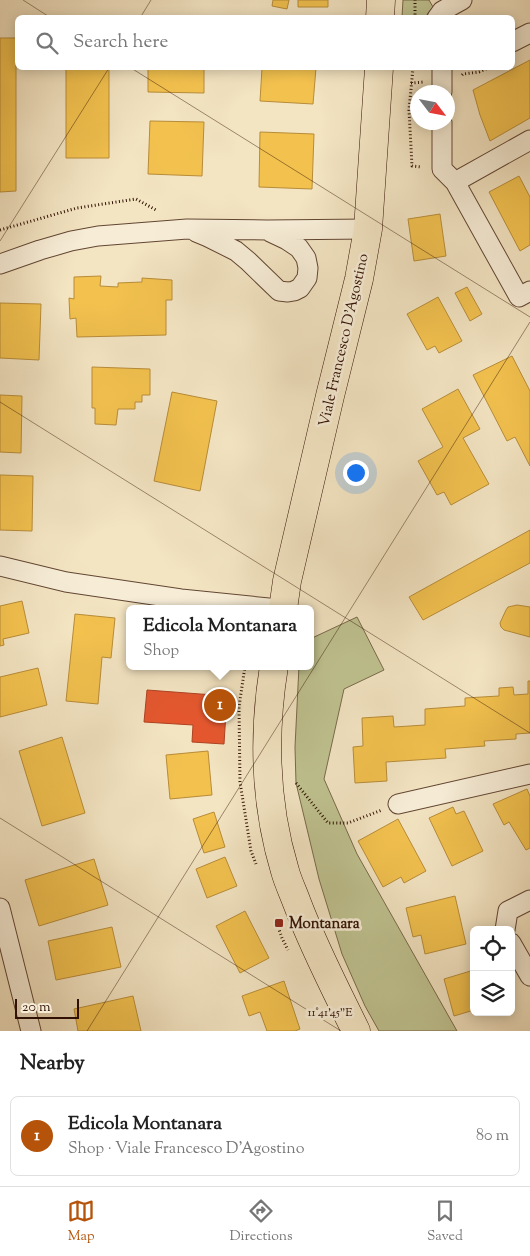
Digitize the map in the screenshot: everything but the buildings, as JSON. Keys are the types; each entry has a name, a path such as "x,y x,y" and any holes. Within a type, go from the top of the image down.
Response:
{"main road":[{"path":"380,15 381,0"},
{"name":"Viale Francesco D'Agostino","path":"283,605 359,279 368,229 380,70"},
{"path":"273,670 270,693 267,751 273,821 285,871 306,926 319,958 356,1031"}],"street":[{"path":"439,15 442,11 462,0"},
{"path":"515,40 530,33"},
{"path":"442,70 442,85"},
{"path":"443,130 449,176 519,297 530,291"},
{"path":"449,176 530,140"},
{"path":"0,264 40,250 98,236 187,229 368,229"},
{"path":"187,229 208,236 236,251 279,291 288,292 300,288 307,278 306,258 299,248 267,230"},
{"path":"0,566 66,582 243,605"},
{"path":"398,804 530,774"},
{"path":"506,926 508,911 530,900"},
{"path":"0,908 31,1031"},
{"path":"515,950 530,976"}],"path":[{"path":"415,0 415,15"},
{"path":"413,70 408,110 412,166 449,176"},
{"path":"296,783 328,823 348,823 398,804"}],"green space":[{"path":"403,0 429,0 433,7 427,15 402,15"},
{"path":"357,617 384,670 344,689 324,779 357,854 457,1031 379,1031 365,1006 342,954 319,879 296,783 295,747 299,670 314,670 314,637"}],"place":[{"name":"Edicola Montanara","path":"220,705"},
{"name":"Montanara","path":"279,923"}]}
